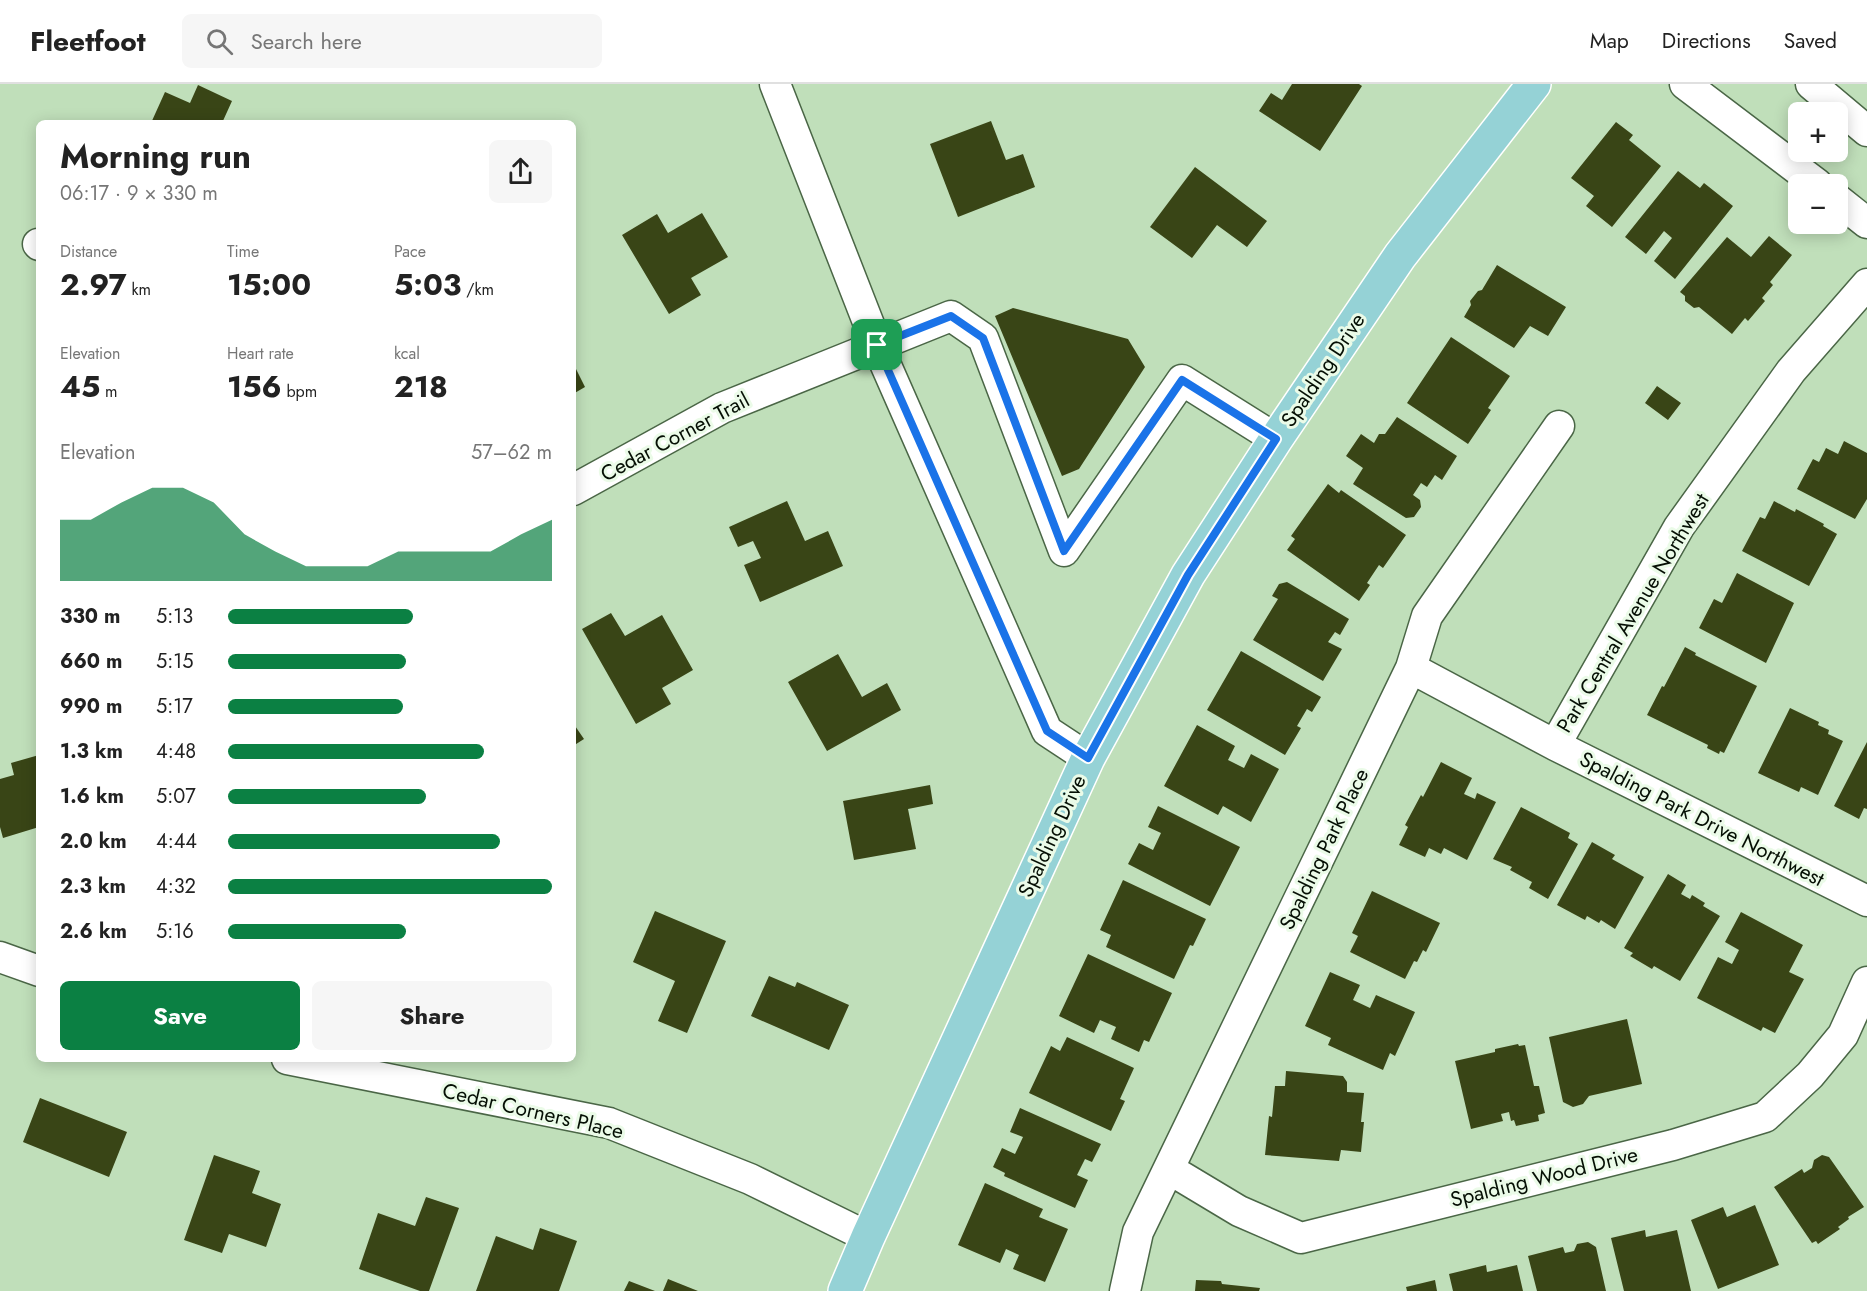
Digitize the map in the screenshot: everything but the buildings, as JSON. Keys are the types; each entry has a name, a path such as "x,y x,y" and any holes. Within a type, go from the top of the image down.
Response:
{"main road":[{"name":"Spalding Drive","path":"845,1291 1088,758 1188,575 1276,439 1400,256 1534,84"}],"street":[{"path":"775,84 877,345 1047,731 1088,758"},
{"path":"1811,84 1867,131"},
{"path":"1703,89 1805,174"},
{"path":"1848,209 1867,224"},
{"name":"Park Central Avenue Northwest","path":"1555,745 1679,527 1791,371 1867,284"},
{"name":"Cedar Corner Trail","path":"576,488 722,408 951,316 983,338 1064,551 1182,380 1276,439"},
{"name":"Spalding Park Place","path":"1125,1291 1138,1232 1411,668 1426,616 1558,426"},
{"name":"Spalding Park Drive Northwest","path":"1411,668 1555,745 1867,901"},
{"path":"0,957 36,970"},
{"name":"Spalding Wood Drive","path":"1169,1169 1239,1211 1301,1238 1673,1145 1765,1117 1810,1075 1843,1035 1867,982"},
{"name":"Cedar Corners Place","path":"302,1062 609,1123 750,1179 868,1237"}],"route":[{"path":"951,316 983,338 1064,551 1182,380 1276,439 1188,575 1088,758 1047,731 877,345 951,316"}]}
